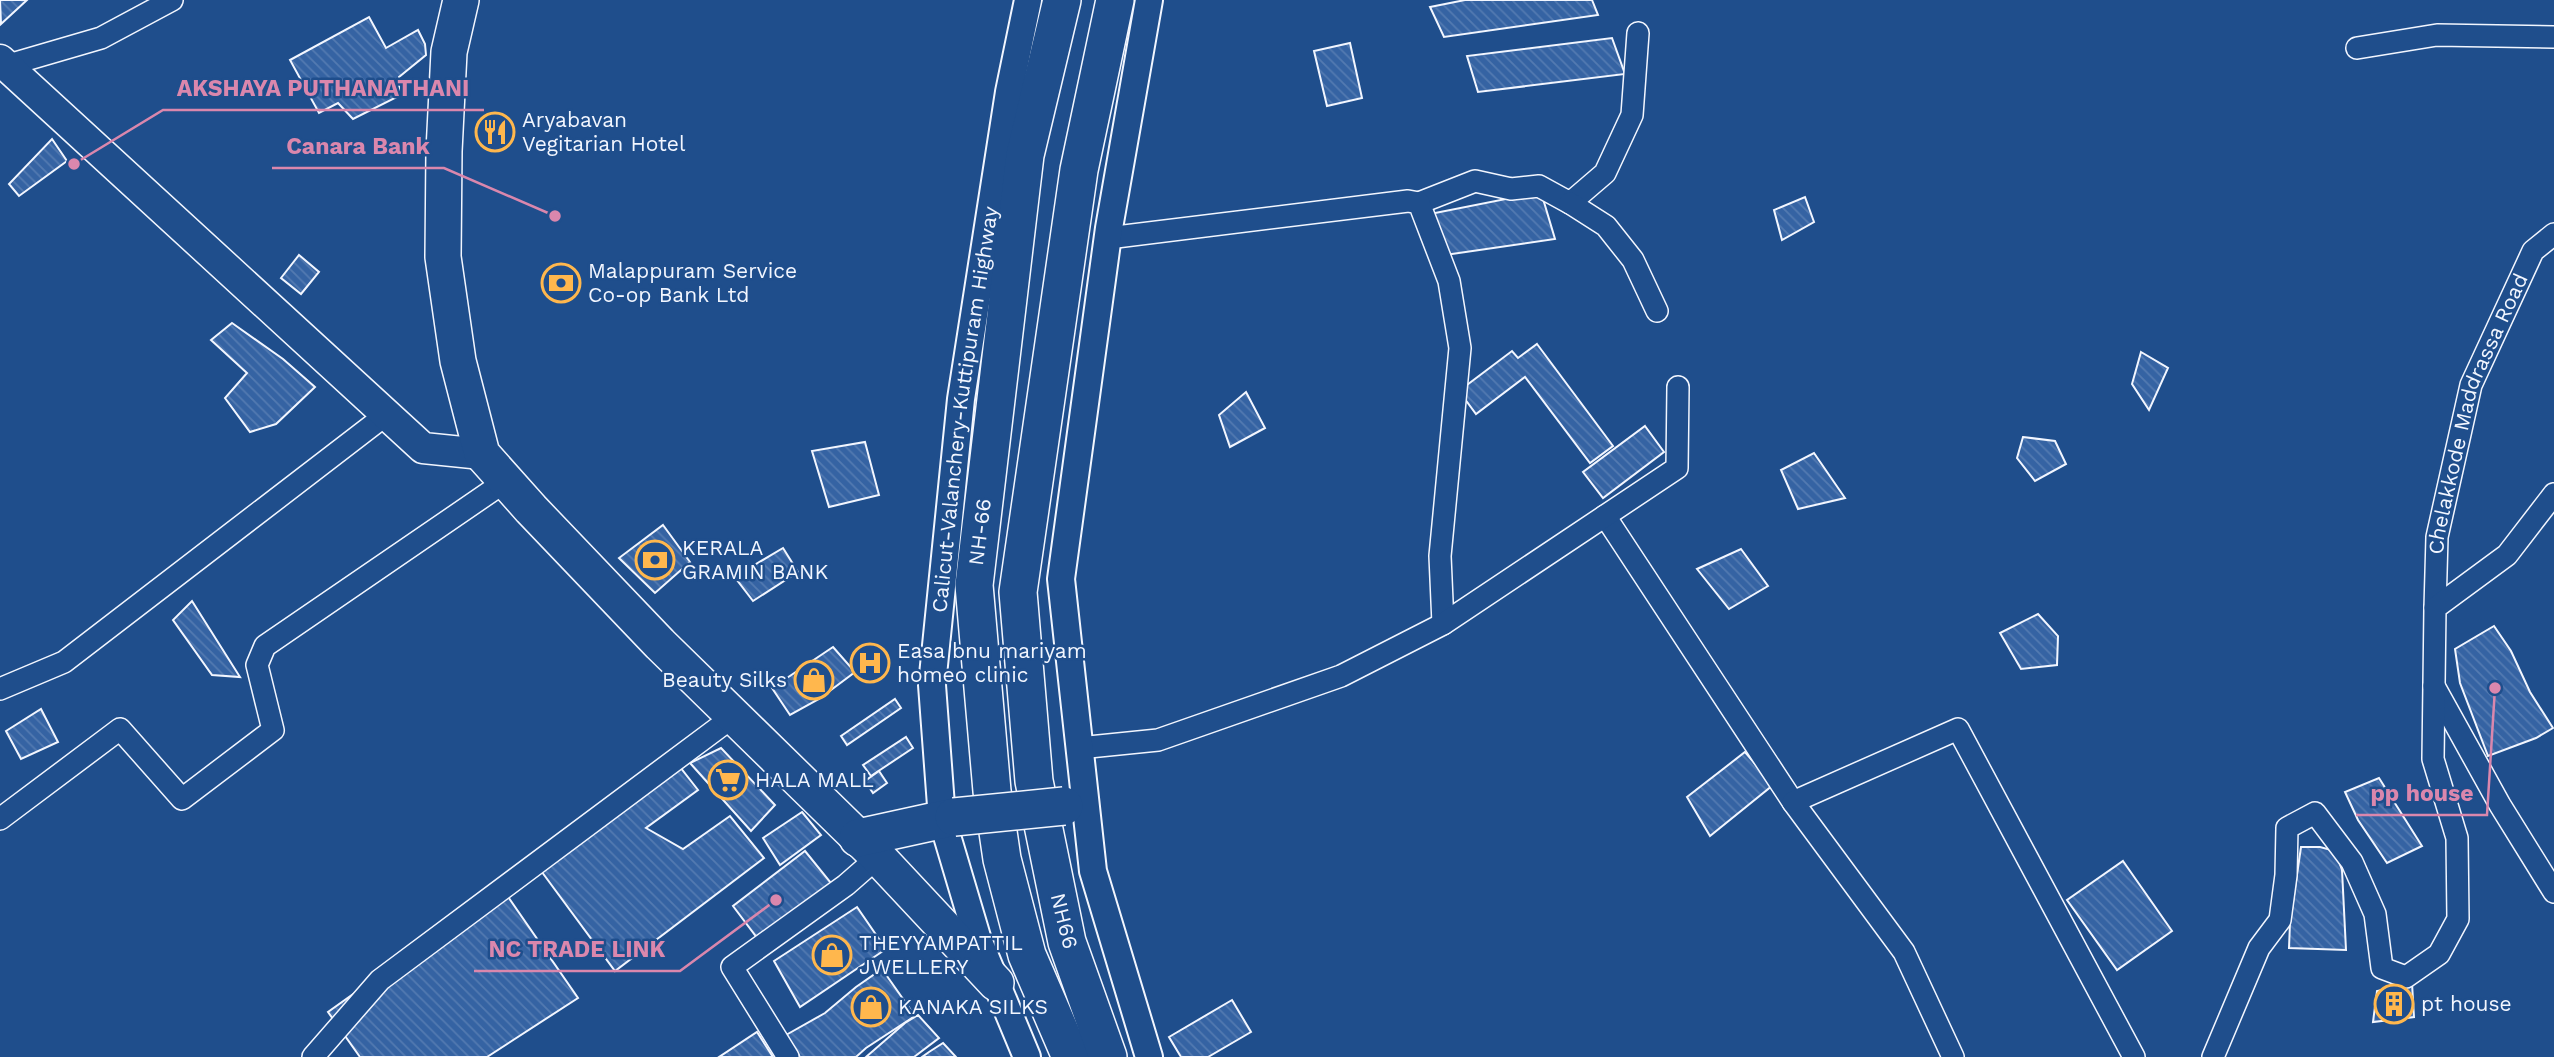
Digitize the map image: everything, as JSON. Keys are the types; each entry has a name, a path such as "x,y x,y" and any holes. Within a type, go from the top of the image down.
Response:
{"highway":[{"name":"NH-66","path":"1062,0 1025,155 974,585 992,791 1002,859 1027,955 1071,1057"},
{"name":"NH66","path":"1108,1057 1067,942 1034,782 1018,592 1079,170 1115,0"},
{"path":"868,847 948,818 1075,805"}],"main road":[{"path":"461,0 449,52 444,151 443,257 458,361 482,454 660,644 868,847 996,983"},
{"path":"2,63 423,447 482,454"}],"street":[{"path":"2,63 101,38 172,0"},
{"name":"Calicut-Valanchery-Kuttipuram Highway","path":"1027,1057 977,937 948,818 932,685 961,399 1009,92 1028,0"},
{"name":"NH66","path":"1149,0 1108,238 1062,579 1079,748 1075,805 1149,1057"},
{"path":"1570,203 1605,173 1632,115 1639,33"},
{"path":"2357,48 2437,35 2554,37"},
{"path":"1108,238 1408,201 1419,203 1475,181 1511,189 1539,186 1606,226 1633,260 1657,311"},
{"path":"1419,203 1449,281 1460,348 1440,556 1443,624"},
{"name":"Chelakkode Maddrassa Road","path":"2213,1057 2259,948 2280,920 2286,875 2287,828 2315,814 2352,862 2375,914 2382,968 2406,976 2439,954 2458,919 2457,838 2433,759 2438,537 2471,385 2533,251 2554,234"},
{"path":"1079,748 1158,740 1341,676 1443,624 1677,468 1678,387"},
{"path":"0,689 64,662 387,414"},
{"path":"0,819 120,729 182,799 273,730 257,665 265,646 506,481"},
{"path":"2435,608 2507,555 2554,494"},
{"path":"1605,516 1793,802 1905,952 1953,1057"},
{"path":"2433,684 2500,805 2554,892"},
{"path":"313,1057 380,980 734,716"},
{"path":"1793,802 1958,729 2134,1057"},
{"path":"788,1057 732,967 846,885 868,847"}],"building":[{"path":"0,0 27,0 1,24"},
{"path":"1465,0 1592,0 1598,15 1444,37 1430,7"},
{"path":"369,17 386,48 418,30 425,44 426,55 399,77 399,96 353,119 338,103 319,113 290,60"},
{"path":"1612,38 1625,74 1478,92 1467,56"},
{"path":"1350,43 1362,98 1327,106 1314,51"},
{"path":"52,139 67,161 19,196 9,184"},
{"path":"1541,192 1555,239 1445,255 1430,214"},
{"path":"1805,197 1814,222 1782,240 1774,210"},
{"path":"299,255 319,272 301,294 281,278"},
{"path":"232,323 283,359 315,387 276,424 250,432 225,398 247,373 211,340"},
{"path":"1537,344 1613,446 1590,463 1525,377 1476,414 1459,391 1512,351 1518,358"},
{"path":"2141,352 2168,368 2149,410 2132,384"},
{"path":"1246,392 1265,428 1230,447 1219,415"},
{"path":"1645,426 1664,452 1603,498 1583,472"},
{"path":"2023,437 2055,441 2066,464 2035,481 2017,458"},
{"path":"865,442 879,495 829,507 812,451"},
{"path":"1814,453 1845,498 1798,509 1781,470"},
{"name":"KERALA GRAMIN BANK","path":"663,525 690,562 655,593 619,558"},
{"path":"783,548 798,572 753,601 737,580 751,567"},
{"path":"1741,549 1768,586 1729,609 1697,569"},
{"path":"192,601 240,677 212,675 173,620"},
{"path":"2038,614 2058,636 2057,665 2021,669 2000,633"},
{"path":"2494,626 2511,651 2530,692 2553,728 2536,738 2488,756 2460,683 2455,649"},
{"name":"Beauty Silks","path":"833,647 855,672 819,699 790,715 772,688"},
{"name":"Easa bnu mariyam homeo clinic","path":"869,649 883,670 871,678 858,657"},
{"path":"895,699 901,708 847,745 841,736"},
{"path":"41,709 58,742 21,759 6,731"},
{"path":"906,737 913,748 871,776 863,765"},
{"name":"HALA MALL","path":"721,748 775,805 751,831 690,763"},
{"path":"1745,752 1773,785 1710,836 1687,797"},
{"path":"673,758 698,790 646,828 683,849 730,816 764,858 615,971 536,864"},
{"path":"879,771 887,783 873,793 865,781"},
{"path":"2379,778 2422,846 2387,863 2358,820 2345,792"},
{"path":"802,812 821,835 780,865 763,838"},
{"path":"2301,847 2320,847 2335,851 2342,870 2346,950 2289,948"},
{"path":"805,851 831,883 758,939 733,906"},
{"path":"2123,861 2172,931 2117,970 2067,900"},
{"path":"502,888 578,998 487,1057 360,1057 328,1012"},
{"name":"THEYYAMPATTIL JWELLERY","path":"857,907 879,939 889,947 800,1007 774,961"},
{"name":"KANAKA SILKS","path":"882,969 915,1016 856,1057 800,1057 786,1035 825,1013"},
{"name":"pt house","path":"2412,983 2414,1017 2373,1022 2377,991"},
{"path":"1232,1000 1251,1032 1208,1057 1181,1057 1169,1037"},
{"path":"918,1015 939,1038 914,1057 866,1057 905,1023"},
{"path":"757,1032 773,1057 719,1057"},
{"path":"943,1043 956,1057 922,1057 929,1052"}],"place":[{"name":"Aryabavan Vegitarian Hotel","path":"495,132"},
{"name":"AKSHAYA PUTHANATHANI","path":"74,164"},
{"name":"Canara Bank","path":"555,216"},
{"name":"Malappuram Service Co-op Bank Ltd","path":"561,283"},
{"name":"KERALA GRAMIN BANK","path":"655,560"},
{"name":"Easa bnu mariyam homeo clinic","path":"870,663"},
{"name":"Beauty Silks","path":"814,680"},
{"name":"pp house","path":"2495,688"},
{"name":"HALA MALL","path":"728,780"},
{"name":"NC TRADE LINK","path":"776,900"},
{"name":"THEYYAMPATTIL JWELLERY","path":"832,955"},
{"name":"pt house","path":"2394,1004"},
{"name":"KANAKA SILKS","path":"871,1007"}]}
